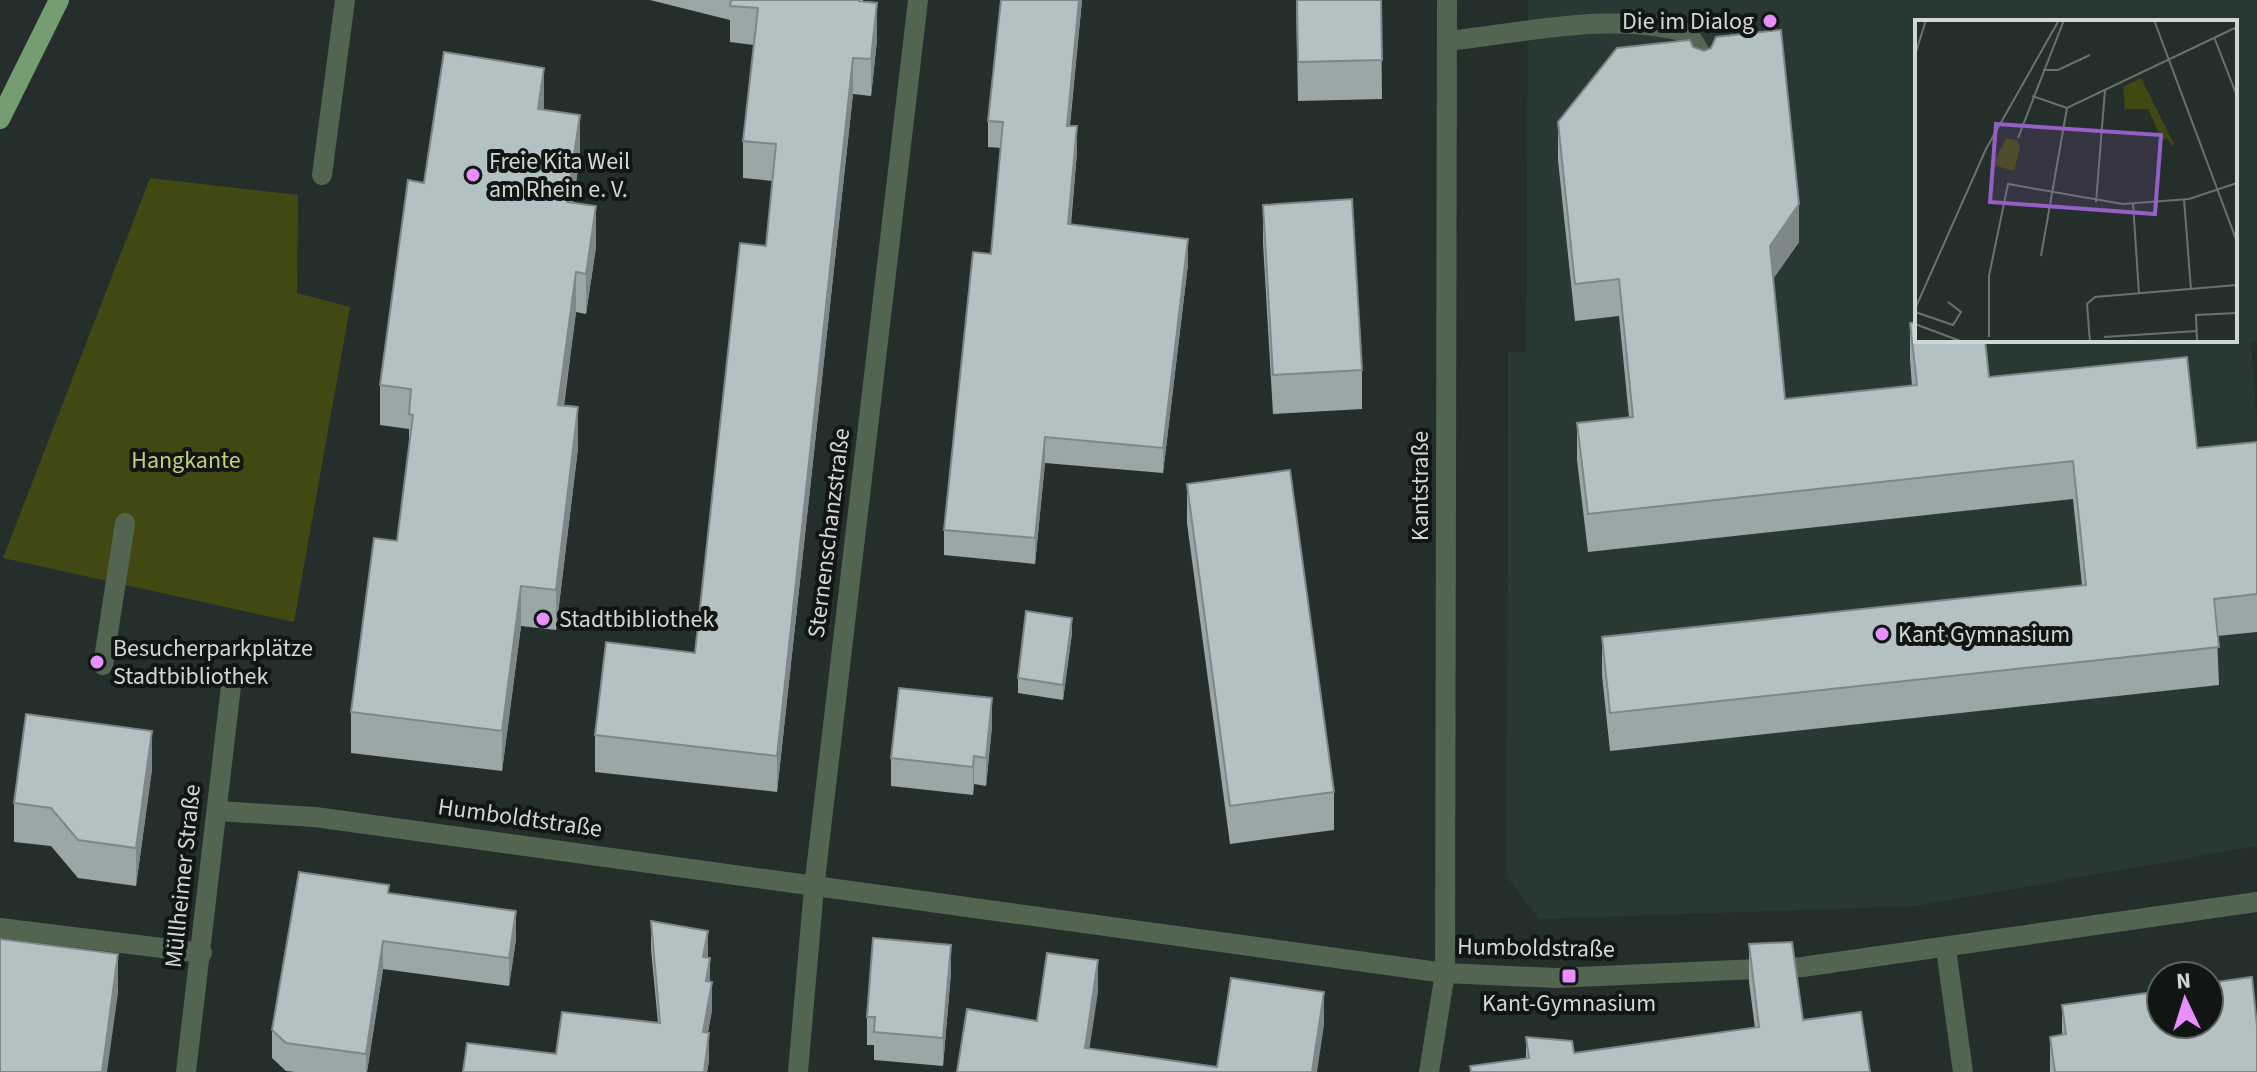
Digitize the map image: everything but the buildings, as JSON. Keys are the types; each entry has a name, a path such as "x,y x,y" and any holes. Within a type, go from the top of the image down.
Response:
{"main road":[{"path":"0,119 59,0"}],"street":[{"path":"322,175 345,0"},
{"name":"Sternenschanzstraße","path":"798,1072 814,888 918,0"},
{"name":"Kantstraße","path":"1429,1072 1445,973 1447,0"},
{"path":"1447,41 1604,24 1655,24 1688,33 1700,52 1703,76"},
{"path":"103,665 125,523"},
{"name":"Müllheimer Straße","path":"186,1072 231,686"},
{"name":"Humboldtstraße","path":"217,811 315,817 814,888"},
{"name":"Humboldstraße","path":"814,888 1445,973 1555,978 1654,976 1802,967 1946,949 2257,902"},
{"path":"0,928 202,953"},
{"path":"1946,949 1963,1072"}],"shaded area":[{"name":"Kant Gymnasium","path":"1528,0 2257,0 2257,342 2251,343 2257,423 2257,846 1917,906 1539,919 1507,877 1508,352 1526,352"}],"green space":[{"name":"Hangkante","path":"150,178 298,195 297,293 350,307 294,622 3,558"}],"place":[{"name":"Die im Dialog","path":"1770,21"},
{"name":"Freie Kita Weil am Rhein e. V.","path":"473,175"},
{"name":"Stadtbibliothek","path":"543,619"},
{"name":"Kant Gymnasium","path":"1882,634"},
{"name":"Besucherparkplätze Stadtbibliothek","path":"97,662"},
{"name":"Kant-Gymnasium","path":"1569,976"}]}
